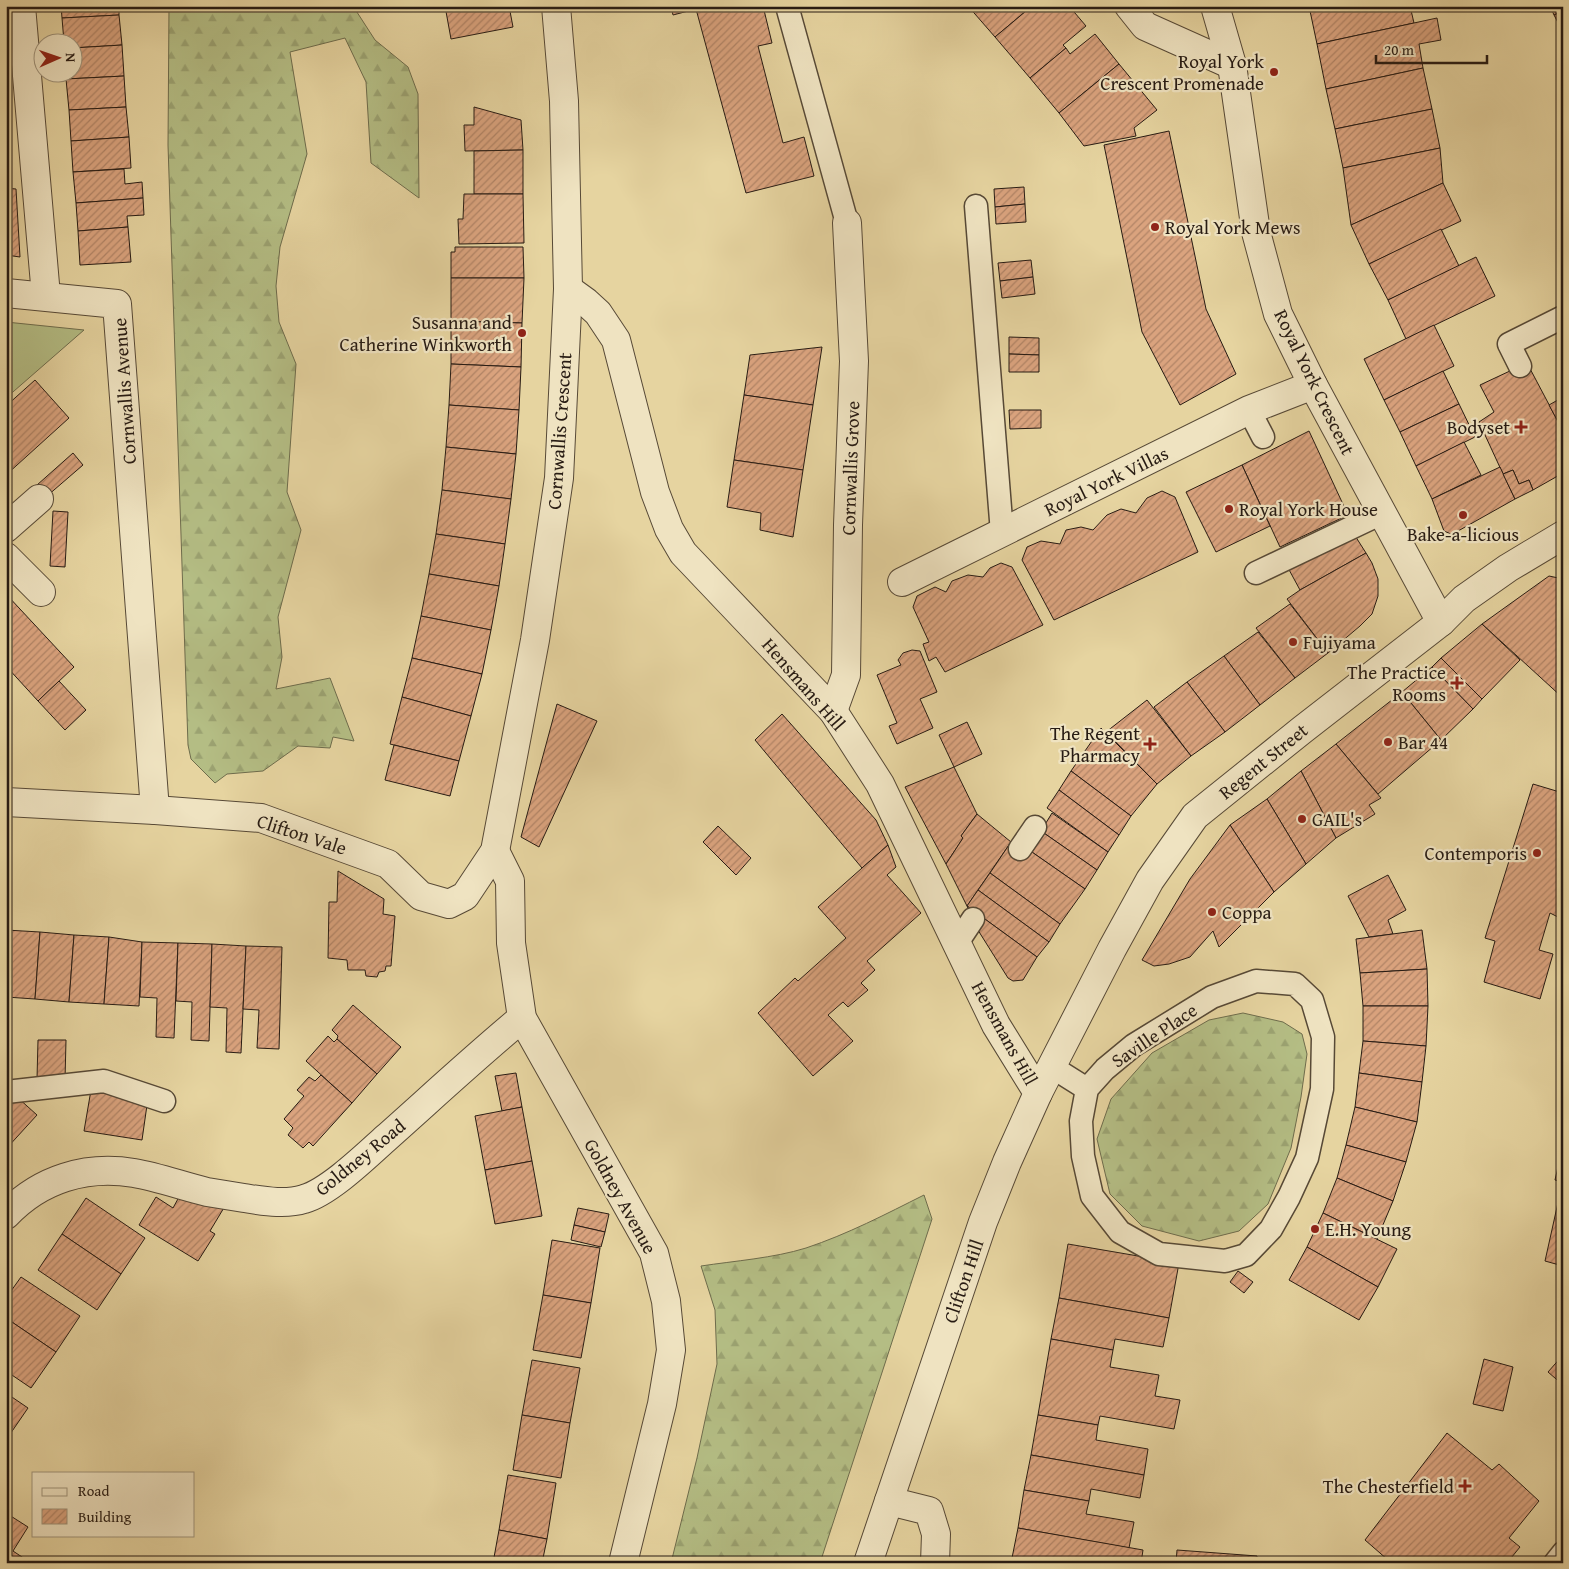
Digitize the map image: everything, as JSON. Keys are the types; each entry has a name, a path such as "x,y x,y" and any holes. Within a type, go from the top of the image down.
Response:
{"street":[{"path":"6,293 46,296 15,40 21,6"},
{"name":"Cornwallis Crescent","path":"495,851 535,640 559,478 568,289 564,101 556,6"},
{"path":"1129,6 1145,26 1232,65"},
{"name":"Royal York Crescent","path":"1215,6 1232,65 1256,232 1278,314 1313,385 1441,622"},
{"name":"Cornwallis Grove","path":"833,711 846,675 848,525 854,361 847,223"},
{"name":"Hensmans Hill","path":"568,289 598,313 616,340 655,492 669,529 683,553 833,711 880,784 996,1026 1038,1093"},
{"name":"Cornwallis Avenue","path":"46,296 117,304 155,810"},
{"name":"Royal York Villas","path":"902,582 1249,410 1313,385"},
{"path":"6,528 39,498"},
{"name":"Regent Street","path":"1052,1067 1112,949 1150,880 1195,816 1441,622 1464,599 1508,568 1563,535"},
{"path":"6,558 41,592"},
{"name":"Clifton Vale","path":"6,802 261,818 388,864 420,896 449,904 465,896 495,851"},
{"path":"495,851 510,881 511,943 522,1018"},
{"name":"Goldney Road","path":"6,1215 12,1208 44,1186 66,1176 91,1172 132,1173 208,1192 267,1202 304,1199 321,1191 354,1167 522,1018"},
{"name":"Goldney Avenue","path":"522,1018 654,1253 666,1301 671,1350 662,1404 623,1563"},
{"name":"Clifton Hill","path":"868,1563 983,1222 1010,1154 1052,1067"},
{"path":"888,1501 929,1511 936,1534 935,1563"}],"lane":[{"path":"787,6 847,223"},
{"path":"976,206 1002,533"},
{"path":"1520,366 1509,344 1563,317"},
{"path":"1249,410 1263,437"},
{"path":"1256,572 1382,513"},
{"path":"1020,849 1035,827"},
{"path":"957,943 973,919"},
{"name":"Saville Place","path":"1256,981 1295,984 1312,1000 1323,1037 1322,1089 1307,1158 1289,1197 1271,1229 1246,1255 1225,1260 1159,1254 1120,1232 1092,1196 1083,1156 1081,1130 1087,1089 1105,1069 1134,1045 1212,997 1256,981"},
{"path":"1052,1067 1087,1089"},
{"path":"6,1092 104,1081 164,1102"},
{"path":"1555,1563 1563,1553"}],"green space":[{"path":"169,6 353,6 375,40 408,67 418,94 419,198 371,163 366,82 345,38 290,52 307,154 280,247 276,286 279,322 296,364 287,492 301,530 278,617 282,657 276,689 330,678 354,741 333,737 330,748 298,746 263,771 227,774 215,783 191,759 188,745 168,145"},
{"path":"6,322 84,330 6,398"},
{"path":"1243,1013 1283,1022 1302,1034 1307,1054 1291,1148 1268,1204 1239,1231 1199,1241 1142,1226 1110,1194 1097,1139 1111,1099 1152,1053 1209,1020"},
{"path":"924,1195 932,1219 820,1563 671,1563 697,1458 717,1364 715,1310 701,1266 767,1257 806,1248 852,1230"}],"building":[{"path":"61,6 119,6 119,15 62,18"},
{"path":"445,6 509,6 513,27 451,39"},
{"path":"671,6 763,6 772,43 758,46 783,143 804,137 814,176 746,193 696,9 673,15"},
{"path":"968,6 1032,6 995,37"},
{"path":"1032,6 1069,6 1086,26 1063,45 1066,48 1030,78 995,37"},
{"path":"1309,6 1410,6 1414,23 1317,44"},
{"path":"1550,6 1563,6 1563,11 1554,15"},
{"path":"1563,11 1563,32 1554,15"},
{"path":"119,15 122,45 82,47 82,32 63,32 62,18"},
{"path":"1437,18 1441,40 1419,44 1423,68 1326,89 1317,44"},
{"path":"1095,34 1119,64 1059,113 1030,78 1066,48 1070,54"},
{"path":"122,45 124,76 82,78 82,47"},
{"path":"6,64 11,126 6,126"},
{"path":"1119,64 1157,110 1134,128 1136,136 1084,146 1059,113"},
{"path":"1423,68 1432,109 1335,129 1326,89"},
{"path":"124,76 126,107 69,110 66,82 82,82 82,78"},
{"path":"126,107 129,137 71,141 69,110"},
{"path":"474,107 521,120 523,150 465,151 464,125 474,125"},
{"path":"1432,109 1440,148 1343,168 1335,129"},
{"name":"Royal York Mews","path":"1169,131 1206,309 1236,374 1180,405 1142,332 1104,145"},
{"path":"129,137 131,168 73,172 71,141"},
{"path":"1440,148 1443,183 1351,225 1343,168"},
{"path":"523,150 523,194 474,194 474,151"},
{"path":"124,169 125,184 142,182 143,198 76,203 73,172"},
{"path":"1443,183 1461,221 1369,264 1351,225"},
{"path":"1024,187 1025,204 995,207 994,189"},
{"path":"6,188 16,189 20,257 6,255"},
{"path":"464,194 523,194 524,243 459,244 458,219 463,219"},
{"path":"143,198 144,215 127,216 128,227 78,231 76,203"},
{"path":"1025,204 1026,222 996,224 995,207"},
{"path":"128,227 131,262 80,265 78,231"},
{"path":"1441,229 1459,266 1388,300 1369,264"},
{"path":"455,247 523,247 524,278 451,278 451,252 455,252"},
{"path":"1476,257 1495,296 1406,339 1388,300"},
{"path":"1031,260 1033,277 1000,281 998,263"},
{"path":"1033,277 1035,294 1002,298 1000,281"},
{"path":"451,278 524,278 522,323 451,321"},
{"path":"451,321 522,323 521,367 451,364"},
{"path":"1434,325 1454,366 1384,400 1364,359"},
{"path":"1009,337 1039,338 1039,355 1009,354"},
{"path":"822,347 813,405 744,395 750,355"},
{"path":"1009,354 1039,355 1039,372 1009,372"},
{"name":"Bodyset","path":"1527,363 1563,431 1563,473 1533,490 1529,480 1519,484 1513,470 1503,474 1479,422 1494,412 1480,385"},
{"path":"451,364 521,367 519,410 449,405"},
{"path":"1443,371 1459,404 1400,432 1384,400"},
{"path":"35,380 69,418 6,475 6,406"},
{"path":"744,395 813,405 803,470 734,460"},
{"path":"1563,397 1563,431 1549,405"},
{"path":"1459,404 1475,437 1416,466 1400,432"},
{"path":"449,405 519,410 516,454 446,447"},
{"path":"1009,410 1041,410 1041,428 1010,429"},
{"path":"1309,431 1348,515 1280,547 1242,465"},
{"path":"1464,442 1481,475 1432,499 1416,466"},
{"path":"446,447 516,454 511,499 442,490"},
{"path":"73,453 83,465 47,496 37,485"},
{"path":"734,460 803,470 793,537 760,530 761,513 727,507"},
{"name":"Royal York House","path":"1242,465 1270,526 1216,552 1186,492"},
{"name":"Bake-a-licious","path":"1500,467 1515,499 1458,531 1451,534 1444,531 1432,499"},
{"path":"1513,470 1519,484 1529,480 1533,490 1515,499 1503,474"},
{"path":"442,490 511,499 505,544 436,534"},
{"path":"1162,491 1175,497 1198,552 1054,620 1022,560 1027,547 1041,541 1060,544 1066,530 1081,527 1093,530 1107,515 1121,509 1136,513 1147,498"},
{"path":"53,511 68,512 65,567 50,566"},
{"path":"1352,531 1366,553 1300,590 1287,566"},
{"path":"436,534 505,544 499,586 429,574"},
{"path":"1366,553 1378,579 1378,596 1372,614 1328,653 1287,599"},
{"path":"1001,563 1012,567 1043,625 945,672 936,657 929,661 923,644 929,642 913,607 917,596 935,587 946,592 952,581 968,575 983,577 990,568"},
{"path":"429,574 499,586 491,630 421,616"},
{"path":"1549,576 1563,579 1563,698 1482,624"},
{"path":"6,594 74,667 38,701 6,666"},
{"name":"Fujiyama","path":"1290,604 1328,653 1295,678 1256,628"},
{"path":"421,616 491,630 482,674 412,658"},
{"path":"1482,624 1520,660 1482,699 1441,658"},
{"path":"1258,632 1295,678 1260,705 1224,656"},
{"path":"912,650 920,651 937,692 920,699 933,728 897,744 889,726 897,723 877,675 901,665 898,660 903,653"},
{"path":"1224,656 1260,705 1225,732 1187,682"},
{"path":"412,658 482,674 471,716 402,697"},
{"name":"The Practice Rooms","path":"1441,658 1482,699 1473,709 1432,667"},
{"path":"1432,667 1473,709 1441,740 1402,692"},
{"path":"59,681 86,710 65,730 38,701"},
{"path":"1187,682 1225,732 1191,756 1154,707"},
{"name":"Bar 44","path":"1402,692 1441,740 1378,794 1336,744"},
{"path":"402,697 471,716 459,761 390,744"},
{"name":"The Regent Pharmacy","path":"1147,700 1191,756 1157,784 1106,732"},
{"path":"557,704 597,721 539,847 521,837"},
{"path":"782,714 876,820 888,845 862,868 755,740"},
{"path":"967,722 982,754 954,767 939,735"},
{"path":"1101,728 1157,784 1131,816 1071,771"},
{"path":"1336,744 1381,798 1369,805 1375,814 1336,838 1301,771"},
{"path":"394,745 459,761 450,796 385,780"},
{"path":"954,767 977,814 961,836 963,838 946,864 905,787"},
{"path":"1071,771 1131,816 1119,835 1059,790"},
{"name":"GAIL's","path":"1301,771 1336,838 1306,864 1267,799"},
{"name":"Contemporis","path":"1533,784 1563,793 1563,917 1562,919 1550,913 1539,950 1553,954 1540,999 1484,982 1495,941 1485,938"},
{"path":"1059,790 1119,835 1108,852 1047,808"},
{"path":"1267,799 1306,864 1274,892 1230,825"},
{"path":"1052,813 1108,852 1097,870 1041,831"},
{"path":"977,814 1011,842 967,906 946,864 963,838 961,836"},
{"name":"Coppa","path":"1230,825 1274,892 1219,947 1213,931 1190,957 1169,964 1154,966 1142,960 1190,879"},
{"path":"718,826 751,858 736,875 703,842"},
{"path":"1041,831 1097,870 1085,889 1029,850"},
{"path":"1011,842 1029,850 1085,889 1060,924 990,873"},
{"path":"888,845 896,867 887,875 921,913 867,961 875,970 861,983 868,990 848,1007 843,1002 828,1015 853,1041 813,1076 758,1013 795,978 798,981 846,938 818,907"},
{"path":"338,871 384,899 383,914 395,916 391,966 386,966 385,971 379,972 377,977 366,976 365,970 348,970 347,960 328,958 329,902 337,902"},
{"path":"990,873 1060,924 1049,942 978,890"},
{"path":"1388,875 1406,910 1388,920 1393,934 1369,937 1348,896"},
{"path":"978,890 1049,942 1037,957 967,906"},
{"path":"967,906 1037,957 1023,980 1013,981 1008,978 976,927"},
{"path":"6,930 40,932 35,999 6,997"},
{"path":"1422,930 1427,969 1360,973 1356,939"},
{"path":"40,932 74,935 69,1002 35,999"},
{"path":"74,935 109,937 104,1004 69,1002"},
{"path":"109,937 142,942 139,1006 104,1004"},
{"path":"142,942 178,943 174,1038 156,1037 157,998 140,997"},
{"path":"178,943 212,944 209,1041 191,1040 192,1002 176,1001"},
{"path":"212,944 246,946 241,1053 226,1052 227,1008 210,1007"},
{"path":"246,946 282,947 279,1049 257,1048 259,1010 243,1009"},
{"path":"1427,969 1428,1006 1363,1006 1360,973"},
{"path":"353,1005 401,1047 377,1074 337,1039 338,1036 332,1030"},
{"path":"1363,1006 1428,1006 1426,1046 1363,1041"},
{"path":"328,1036 334,1042 337,1039 377,1074 352,1103 306,1061"},
{"path":"38,1040 66,1040 65,1080 37,1079"},
{"path":"1363,1041 1426,1046 1422,1082 1359,1073"},
{"path":"516,1073 522,1107 502,1111 495,1076"},
{"path":"1359,1073 1422,1082 1417,1122 1355,1107"},
{"path":"321,1075 352,1103 313,1146 309,1142 303,1148 288,1135 293,1128 284,1119 304,1096 297,1090 309,1077 315,1081"},
{"path":"91,1090 148,1098 142,1140 84,1131"},
{"path":"17,1097 37,1115 6,1149 6,1109"},
{"path":"522,1107 532,1161 485,1170 475,1116"},
{"path":"1355,1107 1417,1122 1406,1162 1346,1145"},
{"path":"1346,1145 1406,1162 1393,1201 1337,1178"},
{"path":"1563,1149 1563,1182 1555,1180"},
{"path":"532,1161 542,1216 495,1224 485,1170"},
{"path":"1337,1178 1393,1201 1377,1239 1323,1213"},
{"path":"1561,1189 1563,1190 1563,1266 1545,1261"},
{"path":"156,1197 173,1208 179,1197 225,1206 210,1231 215,1234 198,1261 139,1225"},
{"path":"86,1198 145,1238 121,1274 62,1234"},
{"path":"578,1208 609,1214 605,1232 574,1225"},
{"path":"1323,1213 1397,1249 1378,1287 1307,1247"},
{"path":"574,1225 605,1232 601,1247 571,1240"},
{"path":"62,1234 121,1274 97,1310 38,1270"},
{"path":"552,1240 600,1248 591,1303 543,1295"},
{"path":"1068,1244 1179,1263 1169,1318 1059,1298"},
{"path":"1307,1247 1378,1287 1359,1320 1289,1280"},
{"path":"1238,1271 1253,1282 1244,1293 1230,1282"},
{"path":"21,1277 80,1316 56,1352 6,1318 6,1298"},
{"path":"543,1295 591,1303 581,1358 533,1350"},
{"path":"1059,1298 1169,1318 1163,1347 1115,1339 1113,1350 1051,1339"},
{"path":"6,1318 56,1352 31,1388 6,1371"},
{"path":"1051,1339 1113,1350 1110,1367 1159,1375 1155,1396 1180,1400 1174,1429 1100,1416 1098,1425 1038,1415"},
{"path":"1563,1355 1563,1385 1548,1372"},
{"path":"1484,1359 1513,1367 1503,1411 1473,1404"},
{"path":"532,1360 580,1368 570,1423 522,1415"},
{"path":"6,1393 28,1408 6,1440"},
{"path":"522,1415 570,1423 561,1478 513,1470"},
{"path":"1038,1415 1098,1425 1096,1440 1148,1449 1144,1475 1031,1455"},
{"name":"The Chesterfield","path":"1447,1433 1492,1470 1499,1464 1539,1501 1509,1538 1520,1547 1507,1563 1387,1563 1388,1560 1365,1540"},
{"path":"1031,1455 1144,1475 1140,1498 1091,1489 1089,1501 1024,1490"},
{"path":"508,1475 556,1483 547,1539 499,1530"},
{"path":"1024,1490 1089,1501 1086,1514 1134,1522 1129,1548 1018,1528"},
{"path":"6,1513 28,1527 13,1551 31,1563 6,1563"},
{"path":"1018,1528 1143,1550 1141,1563 1011,1563"},
{"path":"499,1530 547,1539 542,1563 493,1563"},
{"path":"1177,1550 1257,1556 1257,1563 1176,1563"}],"place":[{"name":"Royal York Crescent Promenade","path":"1274,72"},
{"name":"Royal York Mews","path":"1155,227"},
{"name":"Susanna and Catherine Winkworth","path":"522,333"},
{"name":"Bodyset","path":"1521,427"},
{"name":"Royal York House","path":"1229,509"},
{"name":"Bake-a-licious","path":"1463,515"},
{"name":"Fujiyama","path":"1293,642"},
{"name":"The Practice Rooms","path":"1457,683"},
{"name":"Bar 44","path":"1388,742"},
{"name":"The Regent Pharmacy","path":"1150,744"},
{"name":"GAIL's","path":"1302,819"},
{"name":"Contemporis","path":"1537,853"},
{"name":"Coppa","path":"1212,912"},
{"name":"E.H. Young","path":"1315,1229"},
{"name":"The Chesterfield","path":"1465,1486"}]}
